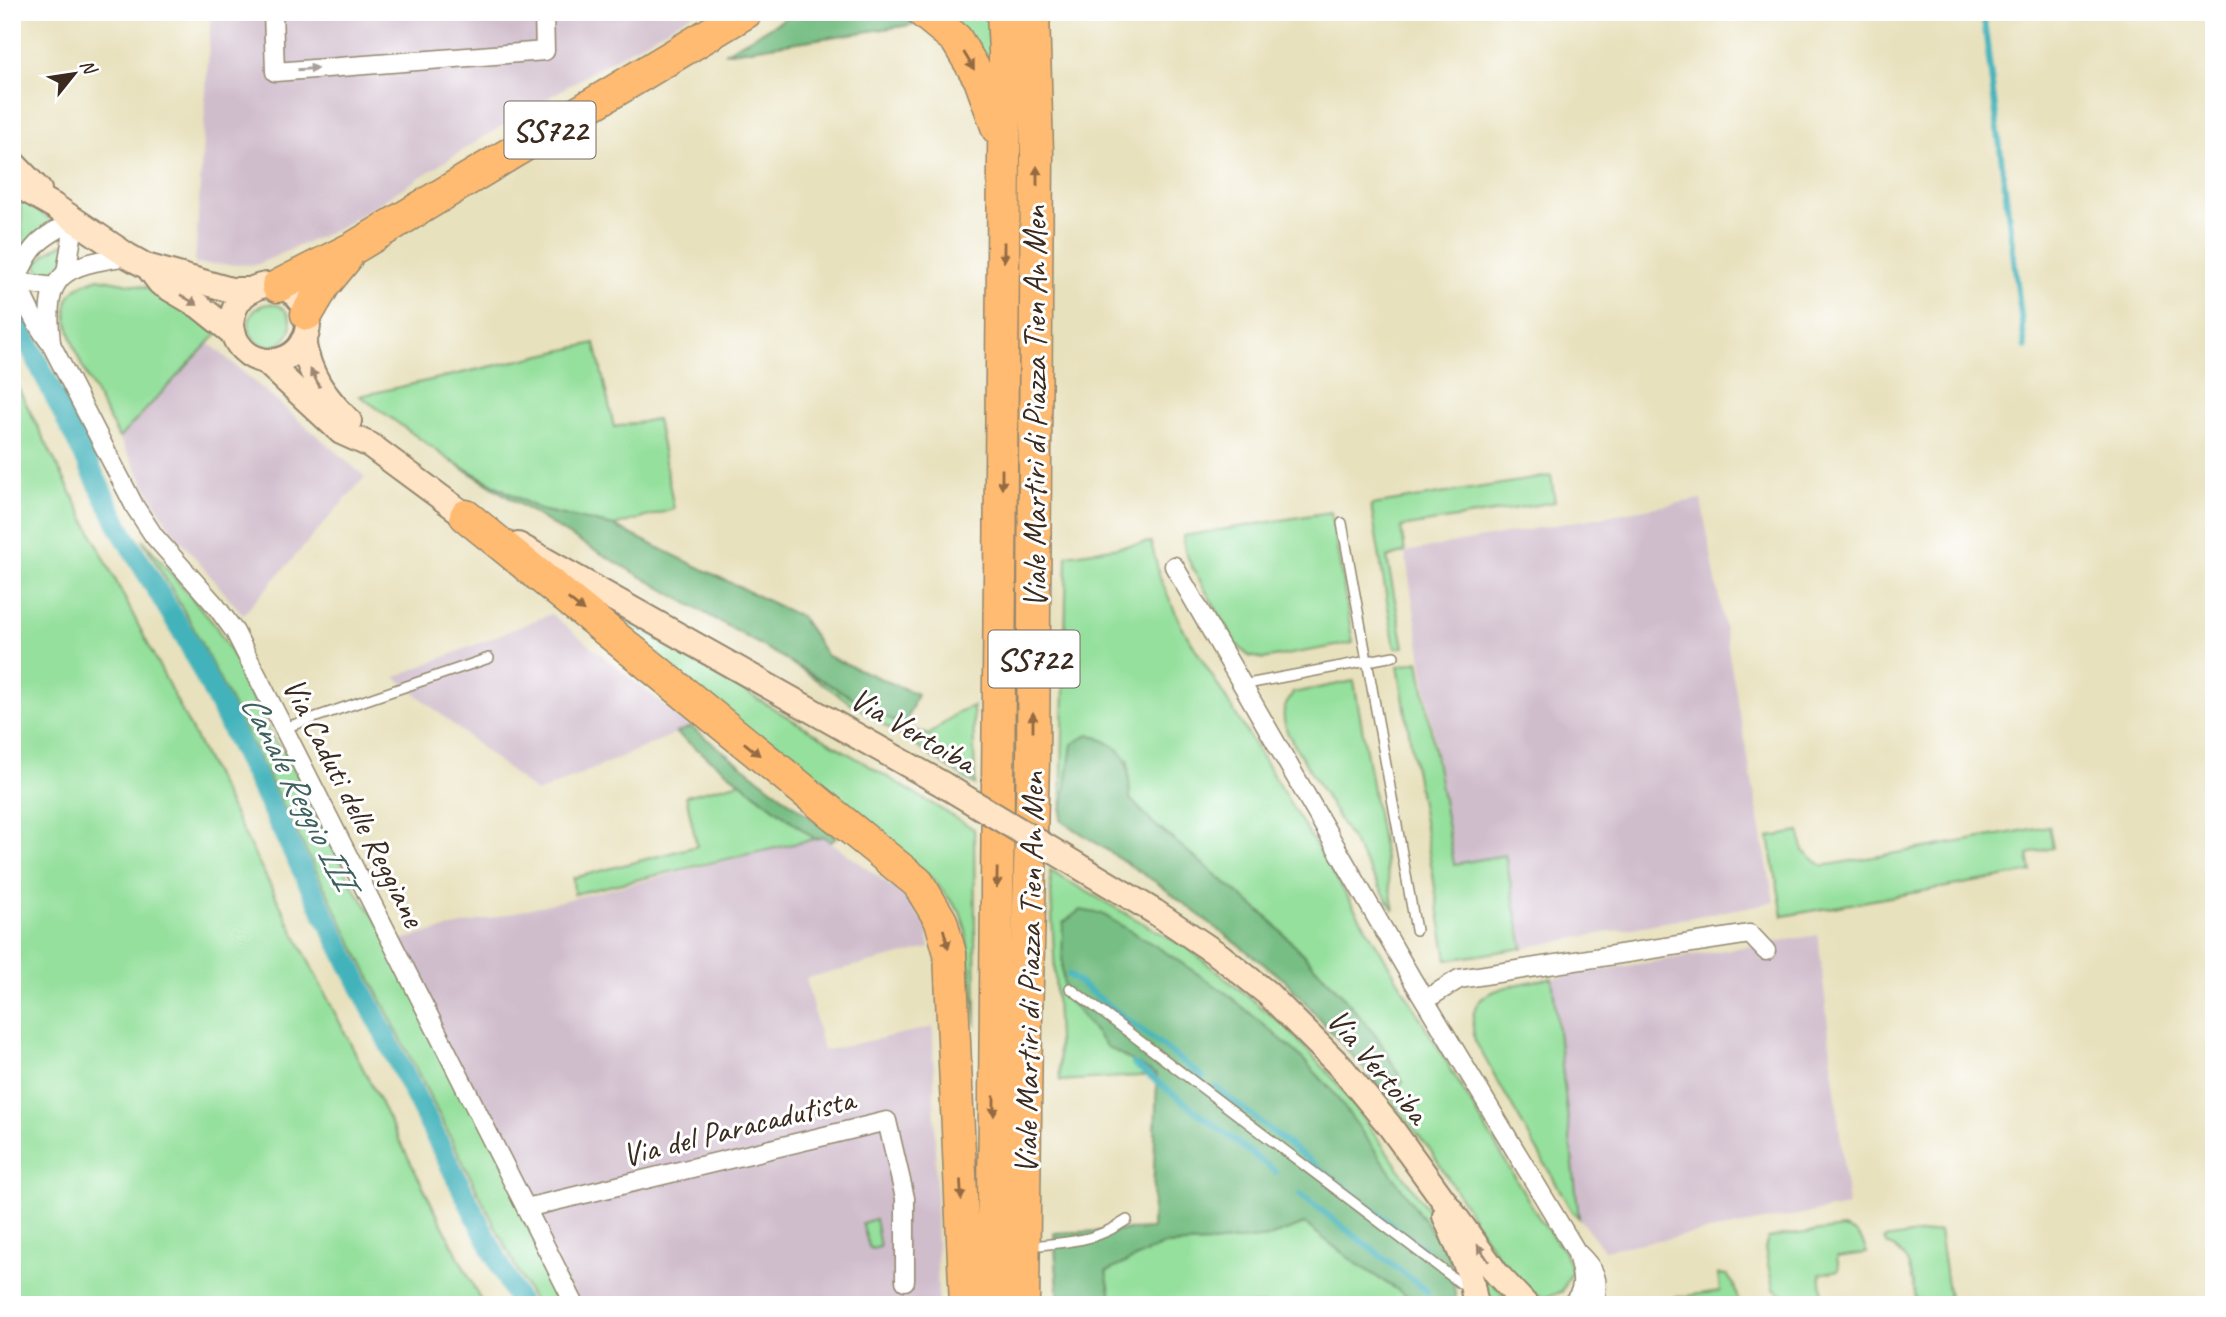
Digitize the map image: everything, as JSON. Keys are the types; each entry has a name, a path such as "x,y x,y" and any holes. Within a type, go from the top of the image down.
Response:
{"highway":[{"name":"SS722","path":"265,288 355,247 746,12"},
{"name":"SS722","path":"923,12 956,38 980,79 1005,148"},
{"name":"Viale Martiri di Piazza Tien An Men","path":"993,1305 1005,148 1003,12"},
{"name":"Viale Martiri di Piazza Tien An Men","path":"1023,1305 1026,1018 1033,748 1037,153 1033,12"},
{"name":"SS722","path":"305,328 324,285 355,247"},
{"path":"466,516 918,883 941,920 950,954 967,1305"},
{"name":"SS722","path":"1026,1018 1042,1107 1042,1305"}],"main road":[{"name":"Via Vertoiba","path":"12,162 54,206"},
{"name":"Via Vertoiba","path":"12,182 54,206 137,261 160,283 199,306 234,334 245,352 265,361 341,432 370,445"},
{"name":"Via Vertoiba","path":"137,261 221,288 265,288 296,296 305,328 307,359 314,380 332,404 370,445 466,516 944,785 1155,912 1219,955 1292,1016 1366,1096 1497,1274 1526,1305"},
{"path":"234,334 232,321 242,298 265,288"},
{"path":"265,361 277,361 297,351 305,328"},
{"name":"Via Vertoiba","path":"1434,1190 1470,1275 1476,1300"}],"street":[{"path":"273,12 275,72 545,51 545,13"},
{"path":"54,287 16,282 23,263 38,241 75,220"},
{"name":"Via Caduti delle Reggiane","path":"51,344 47,312 54,287 66,272 75,220"},
{"name":"Via Caduti delle Reggiane","path":"12,259 16,282 37,326 51,344 117,477 154,536 209,598 234,632 575,1305"},
{"path":"66,272 95,261 137,261"},
{"name":"Via Vertoiba","path":"1174,566 1424,1000 1576,1251 1584,1279 1578,1298 1570,1305"},
{"path":"1424,1000 1459,979 1751,933 1766,951"},
{"name":"Via del Paracadutista","path":"526,1208 887,1121 905,1198 905,1281"},
{"name":"Via Vertoiba","path":"1576,1251 1593,1267 1598,1291 1594,1305"}],"lane":[{"path":"1342,523 1416,930"},
{"path":"1242,685 1394,656"},
{"path":"284,728 489,658"},
{"path":"1070,988 1476,1300"},
{"path":"1041,1245 1107,1234 1127,1220"}],"shaded area":[{"path":"211,12 695,12 527,110 341,227 256,265 195,264"},
{"path":"209,343 365,477 243,615 167,524 119,438"},
{"path":"1701,499 1774,902 1523,948 1505,856 1454,865 1405,552"},
{"path":"551,614 691,727 537,793 395,677"},
{"path":"824,837 906,897 927,928 930,948 806,978 823,1051 933,1027 938,1305 580,1305 392,942"},
{"path":"1818,935 1848,1206 1604,1250 1579,1218 1552,978"}],"green space":[{"path":"797,12 891,12 917,24 724,53"},
{"path":"944,12 988,12 993,81"},
{"path":"16,194 56,224 23,255 21,210"},
{"path":"66,243 66,259 56,275 42,273 36,265 39,261"},
{"path":"98,278 145,287 164,295 217,334 119,438 75,349 66,314 68,300 73,292"},
{"path":"270,304 285,310 291,325 285,340 270,346 255,340 249,325 255,310"},
{"path":"595,343 614,427 657,419 674,509 614,526 540,510 451,461 360,396"},
{"path":"12,376 483,1305 16,1305 12,1288"},
{"path":"451,461 540,510 614,526 801,617 827,656 917,694 904,727 565,533"},
{"path":"1551,476 1555,502 1401,527 1405,552 1387,558 1404,647 1395,648 1371,505"},
{"path":"1331,512 1353,643 1263,659 1249,656 1236,644 1191,565 1183,536"},
{"path":"143,540 215,625 241,669 246,686 275,742 286,753 354,888 392,942 577,1305 535,1305 192,625"},
{"path":"1151,542 1160,578 1181,625 1380,950 1539,1218 1565,1253 1572,1271 1562,1292 1544,1298 1530,1292 1506,1270 1431,1151 1386,1094 1403,1082 1378,1038 1341,994 1269,919 1153,823 1130,799 1128,760 1061,820 1067,555"},
{"path":"553,576 974,829 976,1026 966,930 960,912 934,880"},
{"path":"1419,661 1454,864 1505,855 1523,948 1447,960 1398,666"},
{"path":"789,662 904,727 929,735 958,712 973,706 975,785"},
{"path":"1354,681 1394,911 1288,734 1284,722 1285,708 1293,693"},
{"path":"691,727 836,837 831,842 824,837 815,839 676,733"},
{"path":"1089,734 1120,751 1127,764 1130,799 1153,823 1269,919 1341,994 1378,1038 1403,1083 1386,1094 1286,981 1157,883 1061,820 1072,744"},
{"path":"740,782 815,839 574,894 573,878 697,846 686,796"},
{"path":"2049,826 2053,848 2028,854 2031,872 1783,916 1769,837 1800,832 1803,851 1823,866"},
{"path":"1050,871 1189,949 1286,1027 1332,1077 1379,1140 1432,1216 1449,1256 1329,1087 1226,993 1102,914 1106,1046 1157,1075 1060,1081"},
{"path":"1080,910 1102,914 1162,950 1226,993 1296,1052 1329,1087 1449,1256 1457,1305 1426,1305 1407,1296 1354,1262 1305,1224 1269,1237 1162,1245 1106,1272 1113,1305 1059,1305 1054,1233 1152,1229 1157,1075 1106,1046 1065,995 1062,971 1063,923"},
{"path":"1552,978 1579,1218 1571,1210 1475,1041 1473,1029 1475,1008 1488,995 1509,986"},
{"path":"875,1219 880,1247 872,1249 862,1223"},
{"path":"1305,1224 1378,1278 1426,1305 1113,1305 1106,1272 1162,1245 1269,1237"},
{"path":"1843,1228 1859,1237 1867,1253 1837,1257 1839,1270 1820,1274 1824,1305 1787,1305 1784,1296 1773,1289 1765,1249 1768,1238"},
{"path":"1939,1231 1950,1305 1917,1305 1906,1260 1895,1248 1886,1244 1884,1239"},
{"path":"1470,1257 1510,1303 1483,1305"},
{"path":"1718,1274 1727,1275 1734,1285 1739,1305 1627,1305 1720,1291"}],"waterway":[{"path":"1983,12 2025,347"},
{"name":"Canale Reggio III","path":"12,310 122,532 186,638 520,1305"},
{"path":"1069,975 1203,1077"},
{"path":"1134,1064 1276,1172"},
{"path":"1215,1087 1426,1251"},
{"path":"1300,1194 1428,1292"}]}
